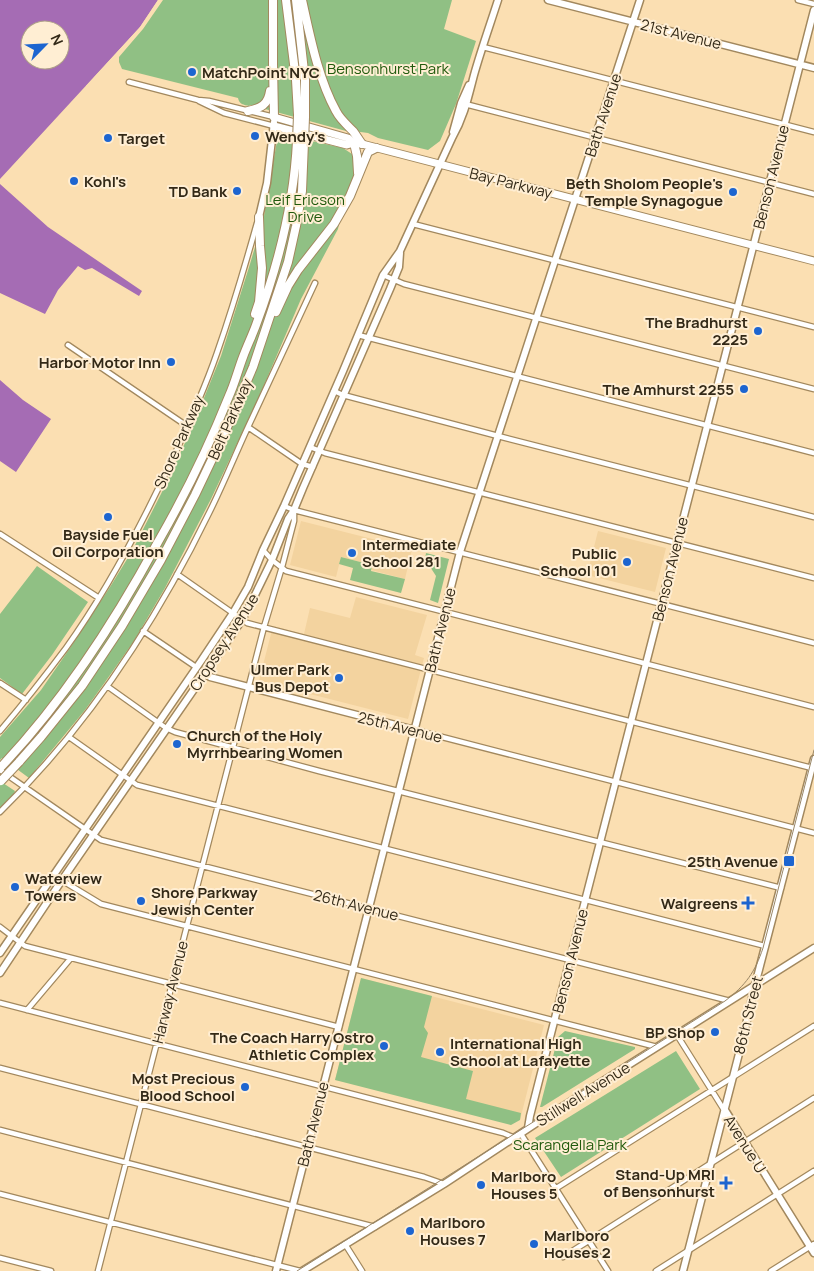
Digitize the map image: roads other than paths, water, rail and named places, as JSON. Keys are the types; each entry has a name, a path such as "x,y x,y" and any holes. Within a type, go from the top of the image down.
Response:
{"highway":[{"path":"273,0 272,64 274,117"},
{"name":"Belt Parkway","path":"286,0 302,116"},
{"name":"Belt Parkway","path":"0,781 41,737 82,686 141,594 161,560 211,463 253,367 285,270 296,226 302,190 301,142 304,71 296,0"},
{"path":"302,0 312,46 323,82 336,111 354,132 358,144 358,177"},
{"path":"248,111 260,107 269,98 272,64"},
{"name":"Belt Parkway","path":"0,769 50,710 106,632 184,496 230,394 256,326 287,221 301,142"},
{"path":"253,367 288,286 298,270 334,224 358,177 368,152 376,148"},
{"path":"243,357 259,302 261,287 262,268 259,217"}],"main road":[{"name":"Cropsey Avenue","path":"0,952 196,668 248,587 383,276 400,251 452,138 460,125 464,104 498,0"},
{"name":"21st Avenue","path":"548,0 814,68"},
{"name":"Bath Avenue","path":"277,1268 460,552 640,0"},
{"name":"Benson Avenue","path":"528,1128 554,1020 814,10"},
{"name":"Bay Parkway","path":"274,117 348,138 358,144"},
{"name":"Shore Parkway","path":"259,217 267,183 274,117"},
{"name":"Bay Parkway","path":"274,126 347,145 358,144 376,148 814,261"},
{"name":"Cropsey Avenue","path":"0,973 166,728 242,620 272,560 288,519 294,510 394,280 399,268 400,251"},
{"name":"25th Avenue","path":"196,668 210,678 415,730"},
{"name":"86th Street","path":"683,1271 814,758"},
{"name":"Stillwell Avenue","path":"301,1271 444,1184 528,1128 814,948"},
{"name":"Avenue U","path":"724,1110 813,1248"}],"street":[{"path":"798,0 814,4"},
{"path":"483,46 814,132"},
{"name":"Bay Parkway","path":"129,82 274,117"},
{"name":"Bay Parkway","path":"198,100 224,113 274,126"},
{"path":"464,104 814,194"},
{"name":"Shore Parkway","path":"0,731 67,647 111,579 133,539 187,426 217,354 259,217"},
{"path":"413,224 814,327"},
{"path":"383,276 404,284 814,389"},
{"path":"0,812 69,737 107,686 177,574 210,512 315,283"},
{"path":"358,335 814,453"},
{"path":"68,345 187,426"},
{"path":"334,391 498,436 814,517"},
{"path":"248,427 302,464 313,467"},
{"path":"310,447 325,453 814,578"},
{"path":"284,506 814,643"},
{"name":"Harway Avenue","path":"98,1271 232,748 294,521 294,510"},
{"path":"0,534 99,598"},
{"path":"263,550 286,571 814,707"},
{"path":"177,574 247,623 812,768"},
{"name":"25th Avenue","path":"143,631 196,668"},
{"path":"0,683 26,700"},
{"path":"107,686 166,728 175,732 781,888"},
{"name":"25th Avenue","path":"415,730 814,833"},
{"path":"69,737 137,785 765,946"},
{"name":"26th Avenue","path":"0,769 101,840 730,1001"},
{"path":"53,875 101,904 657,1047"},
{"path":"0,927 26,946 338,1027"},
{"path":"27,1010 71,958"},
{"path":"0,1003 518,1136 608,1271"},
{"path":"555,1189 814,1026"},
{"name":"Avenue U","path":"677,1035 724,1110"},
{"path":"0,1068 424,1177 444,1184"},
{"path":"563,1257 814,1098"},
{"path":"0,1130 376,1226"},
{"path":"656,1271 814,1171"},
{"path":"0,1194 111,1222 277,1268 301,1271"},
{"path":"345,1244 362,1271"},
{"path":"771,1271 813,1248"},
{"path":"0,1258 51,1271"}],"railway":[{"path":"297,1271 725,1001 744,984 757,964 763,948 814,750"}],"place":[{"name":"MatchPoint NYC","path":"192,72"},
{"name":"Wendy's","path":"255,136"},
{"name":"Target","path":"108,138"},
{"name":"Kohl's","path":"74,181"},
{"name":"TD Bank","path":"237,191"},
{"name":"Beth Sholom People's Temple Synagogue","path":"733,192"},
{"name":"The Bradhurst 2225","path":"758,331"},
{"name":"Harbor Motor Inn","path":"171,362"},
{"name":"The Amhurst 2255","path":"744,389"},
{"name":"Bayside Fuel Oil Corporation","path":"108,517"},
{"name":"Intermediate School 281","path":"352,553"},
{"name":"Public School 101","path":"627,562"},
{"name":"Ulmer Park Bus Depot","path":"339,678"},
{"name":"Church of the Holy Myrrhbearing Women","path":"177,744"},
{"name":"25th Avenue","path":"789,861"},
{"name":"Waterview Towers","path":"15,887"},
{"name":"Shore Parkway Jewish Center","path":"141,901"},
{"name":"Walgreens","path":"748,903"},
{"name":"BP Shop","path":"715,1032"},
{"name":"The Coach Harry Ostro Athletic Complex","path":"384,1046"},
{"name":"International High School at Lafayette","path":"440,1052"},
{"name":"Most Precious Blood School","path":"245,1087"},
{"name":"Stand-Up MRI of Bensonhurst","path":"726,1183"},
{"name":"Marlboro Houses 5","path":"481,1185"},
{"name":"Marlboro Houses 7","path":"410,1231"},
{"name":"Marlboro Houses 2","path":"534,1244"}],"park label":[{"name":"Bensonhurst Park","path":"388,68"},
{"name":"Leif Ericson Drive","path":"305,208"},
{"name":"Scarangella Park","path":"570,1144"}]}
